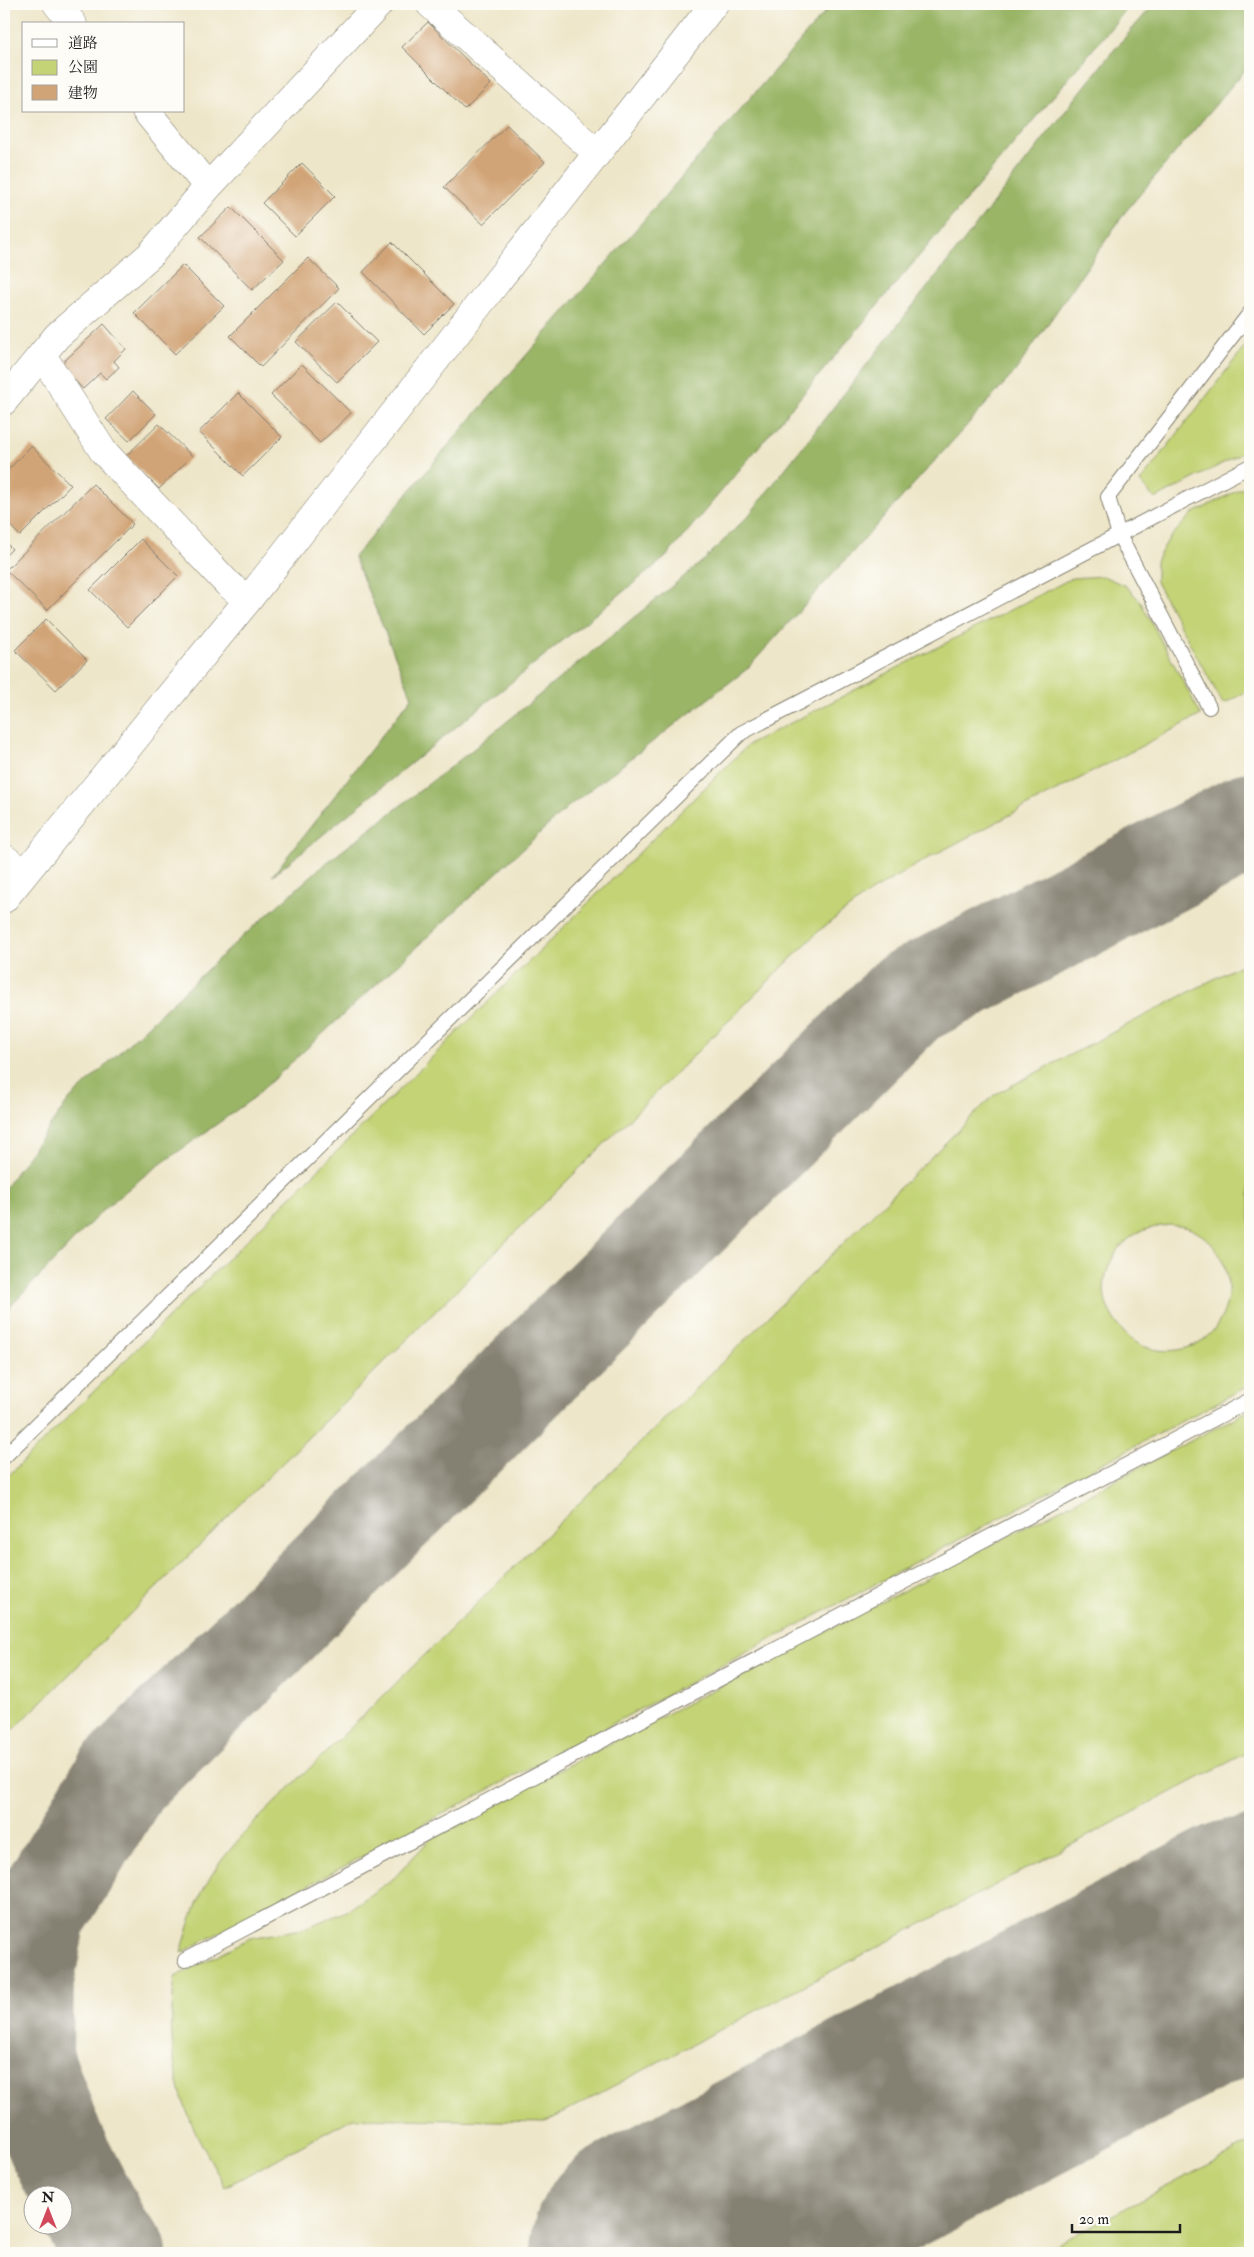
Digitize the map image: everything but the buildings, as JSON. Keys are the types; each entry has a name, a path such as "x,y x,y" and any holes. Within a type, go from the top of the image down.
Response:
{"street":[{"path":"57,4 71,22"},
{"path":"4,401 57,336 150,255 208,187 379,4"},
{"path":"430,4 597,153"},
{"path":"4,899 14,866 248,600 714,4"},
{"path":"147,112 208,187"},
{"path":"42,355 102,451 227,584 248,600"}],"lane":[{"path":"1209,707 1119,535 1108,497 1250,313"},
{"path":"4,1457 741,734 1250,466"},
{"path":"185,1960 1250,1400"}],"green space":[{"path":"832,4 1131,4 666,557 272,876 412,697 354,557 469,421"},
{"path":"1154,4 1250,4 1250,64 1126,211 1014,373 747,669 569,806 252,1099 144,1176 103,1210 4,1313 4,1189 69,1100 233,945 320,868 471,751 704,560 749,515 1107,58"},
{"path":"1250,340 1250,449 1155,499 1140,482"},
{"path":"1250,484 1250,690 1223,704 1156,582 1156,561 1168,540 1192,514"},
{"path":"1103,576 1126,586 1140,601 1201,715 928,858 872,891 821,929 4,1739 4,1480 748,745 1072,578"},
{"path":"1250,960 1250,1385 181,1953 195,1910 211,1876 230,1850 258,1819 994,1095","holes":["1169,1225 1191,1229 1211,1243 1223,1262 1228,1283 1226,1304 1218,1324 1204,1339 1184,1349 1158,1350 1135,1342 1118,1326 1106,1303 1104,1293 1107,1272 1116,1253 1123,1245 1139,1232"]},
{"path":"1250,1410 1250,1751 545,2122 353,2118 225,2187 200,2142 182,2097 172,2046 175,1977 250,1938 302,1929 347,1911 394,1878 433,1836"},
{"path":"1250,2143 1250,2253 1040,2253"}],"taxiway":[{"path":"118,2253 106,2243 55,2143 24,2058 25,1982 37,1916 122,1778 909,998 1250,821"}],"runway":[{"path":"651,2253 1250,1938"}]}
